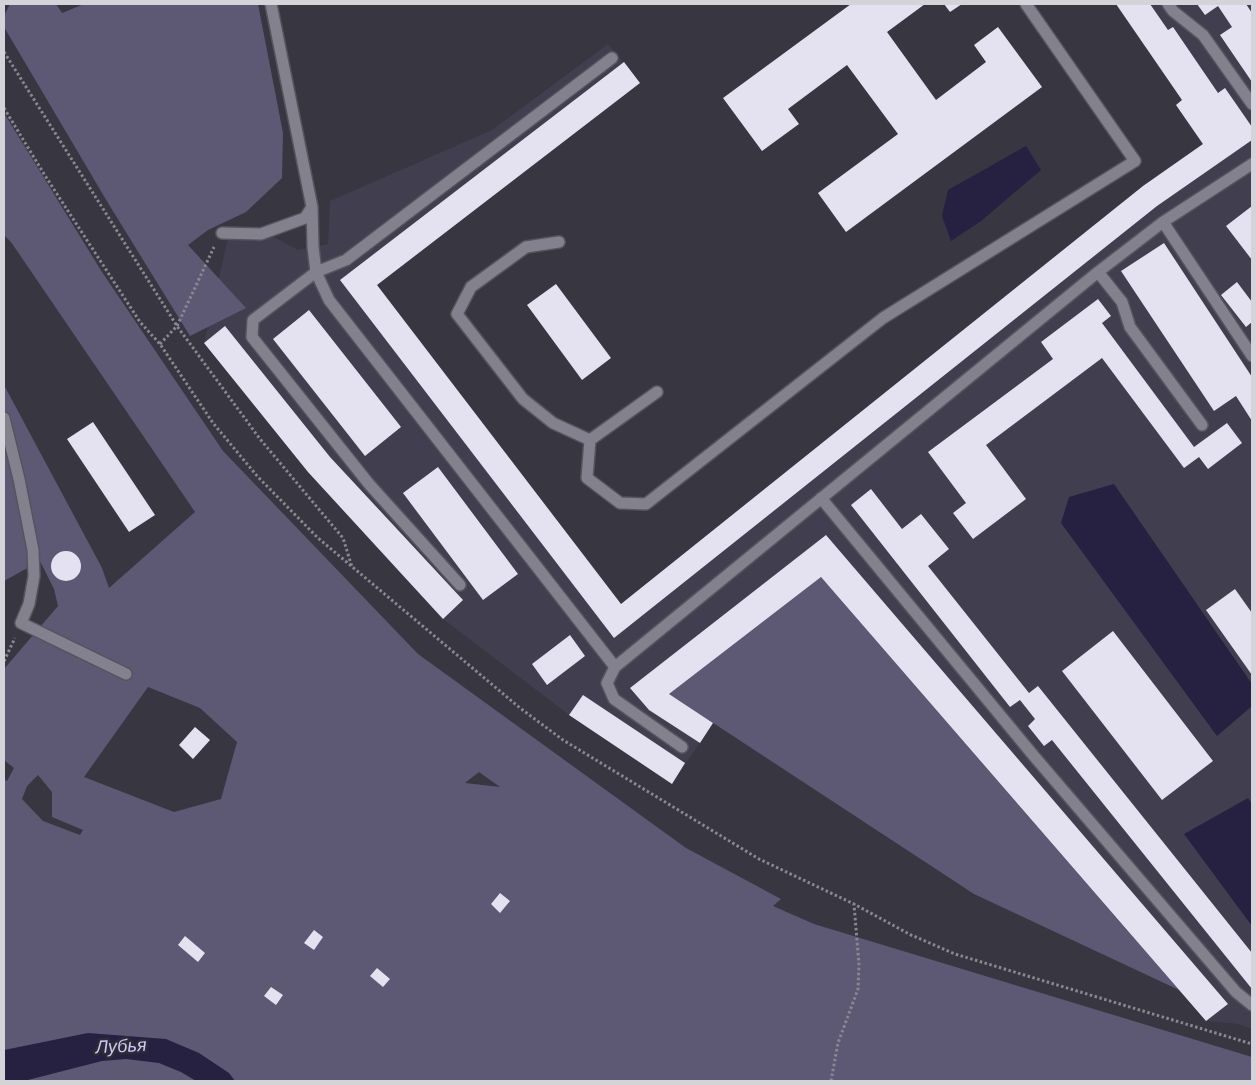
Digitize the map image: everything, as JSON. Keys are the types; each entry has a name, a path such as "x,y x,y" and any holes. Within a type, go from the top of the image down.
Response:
{"lane":[{"path":"271,4 312,207 312,247 316,272 329,300 615,667"},
{"path":"656,392 590,440 587,478 620,503 646,504 883,318 1135,161 1026,4"},
{"path":"1168,4 1203,35 1252,104"},
{"path":"460,585 369,484 252,337 253,320 316,272 346,260 612,58"},
{"path":"682,748 614,699 607,683 615,667 1098,272 1163,222 1250,169"},
{"path":"222,233 261,234 305,218 312,207"},
{"path":"1163,222 1252,356"},
{"path":"559,242 526,247 470,287 457,314 523,399 553,423 590,440"},
{"path":"1098,272 1122,302 1130,327 1202,425"},
{"path":"4,418 19,479 33,550 34,576 29,604 21,624 126,674"},
{"path":"821,498 1046,770 1236,992 1252,1005"}],"path":[{"path":"4,52 176,326 260,439 343,538 352,568"},
{"path":"4,108 49,183 140,322 160,344 213,423 258,477 318,538 352,568 520,708 563,740 759,859 854,904 911,935 955,954 1252,1044"},
{"path":"160,344 176,326 222,233"},
{"path":"4,661 21,624"},
{"path":"831,1081 838,1043 858,988 854,904"}],"shaded area":[{"path":"10,4 56,4 62,13 84,4 258,4 283,133 282,178 246,212 208,230 188,245 246,308 190,336 108,203 4,27 4,16"},
{"path":"1116,4 1252,4 1252,1029 1238,1024 1206,1021 822,577 670,694 713,723 672,784 569,715 443,619 308,472 204,343 228,238 272,236 298,250 328,244 330,201 492,130 608,44 640,83 377,285 621,604 1143,186 1202,144 1176,105 1182,100"},
{"path":"4,113 102,272 223,451 418,654 686,848 781,899 773,906 814,924 1252,1057 1252,1081 4,1081 4,779 7,781 14,768 4,760 4,669 58,606 54,589 40,561 4,581 4,385 102,568 109,588 195,512 11,242 4,235","holes":["148,687 200,708 237,742 221,799 174,812 84,777","479,772 500,787 465,783","38,775 52,792 52,817 83,830 80,835 43,821 22,799 27,786"]},
{"path":"821,577 1179,990 974,894 669,694"}],"water":[{"path":"1026,146 1041,170 981,221 951,241 942,216 948,190"},
{"path":"1114,484 1252,684 1252,706 1217,736 1061,523 1069,497"},
{"path":"1248,798 1252,804 1252,926 1184,834"},
{"name":"Лубья","path":"88,1033 166,1039 199,1053 229,1073 235,1081 196,1081 181,1072 159,1063 126,1059 102,1061 24,1081 4,1081 4,1050"}],"building":[{"path":"851,4 925,4 887,32 936,100 986,62 974,45 998,27 1042,87 846,232 818,193 898,134 847,65 788,109 799,124 762,151 723,98"},
{"path":"944,4 962,4 950,12"},
{"path":"1116,4 1150,4 1168,30 1173,27 1218,93 1225,88 1252,127 1252,140 1157,206 614,638 340,280 624,62 640,83 377,285 621,604 1143,186 1203,144 1176,105 1182,100"},
{"path":"1197,4 1246,4 1252,13 1252,82 1220,35 1232,27 1218,6 1205,15"},
{"path":"1252,206 1252,260 1226,226"},
{"path":"1164,243 1252,377 1252,421 1236,396 1214,411 1121,271"},
{"path":"1237,282 1252,302 1252,322 1246,327 1221,295"},
{"path":"556,284 611,358 582,380 527,305"},
{"path":"1098,299 1111,316 1102,323 1194,447 1227,423 1242,443 1208,469 1199,457 1184,468 1102,358 986,445 1026,499 973,539 953,513 966,503 928,452 1053,359 1041,342"},
{"path":"309,310 401,427 365,456 273,339"},
{"path":"225,326 330,457 463,600 443,619 308,472 204,343"},
{"path":"93,422 155,515 129,532 67,439"},
{"path":"438,467 518,574 483,600 403,493"},
{"path":"871,489 902,529 921,514 949,549 928,566 1029,693 1038,686 1252,953 1252,989 1052,740 1044,746 1028,726 1035,719 1020,700 1010,707 851,505"},
{"path":"826,535 1228,1004 1206,1021 821,577 669,694 713,723 700,743 649,710 630,688"},
{"path":"66,551 76,556 81,566 76,576 66,581 56,576 51,566 56,556"},
{"path":"1235,589 1252,613 1252,675 1206,610"},
{"path":"1113,631 1213,761 1162,800 1062,671"},
{"path":"570,635 585,656 547,685 532,664"},
{"path":"583,695 685,763 672,784 569,715"},
{"path":"195,727 210,740 193,759 179,745"},
{"path":"500,893 510,901 500,913 491,904"},
{"path":"314,930 323,937 314,950 304,943"},
{"path":"185,936 205,953 198,962 178,945"},
{"path":"377,968 390,979 383,987 370,976"},
{"path":"271,987 283,995 276,1005 264,996"}]}
